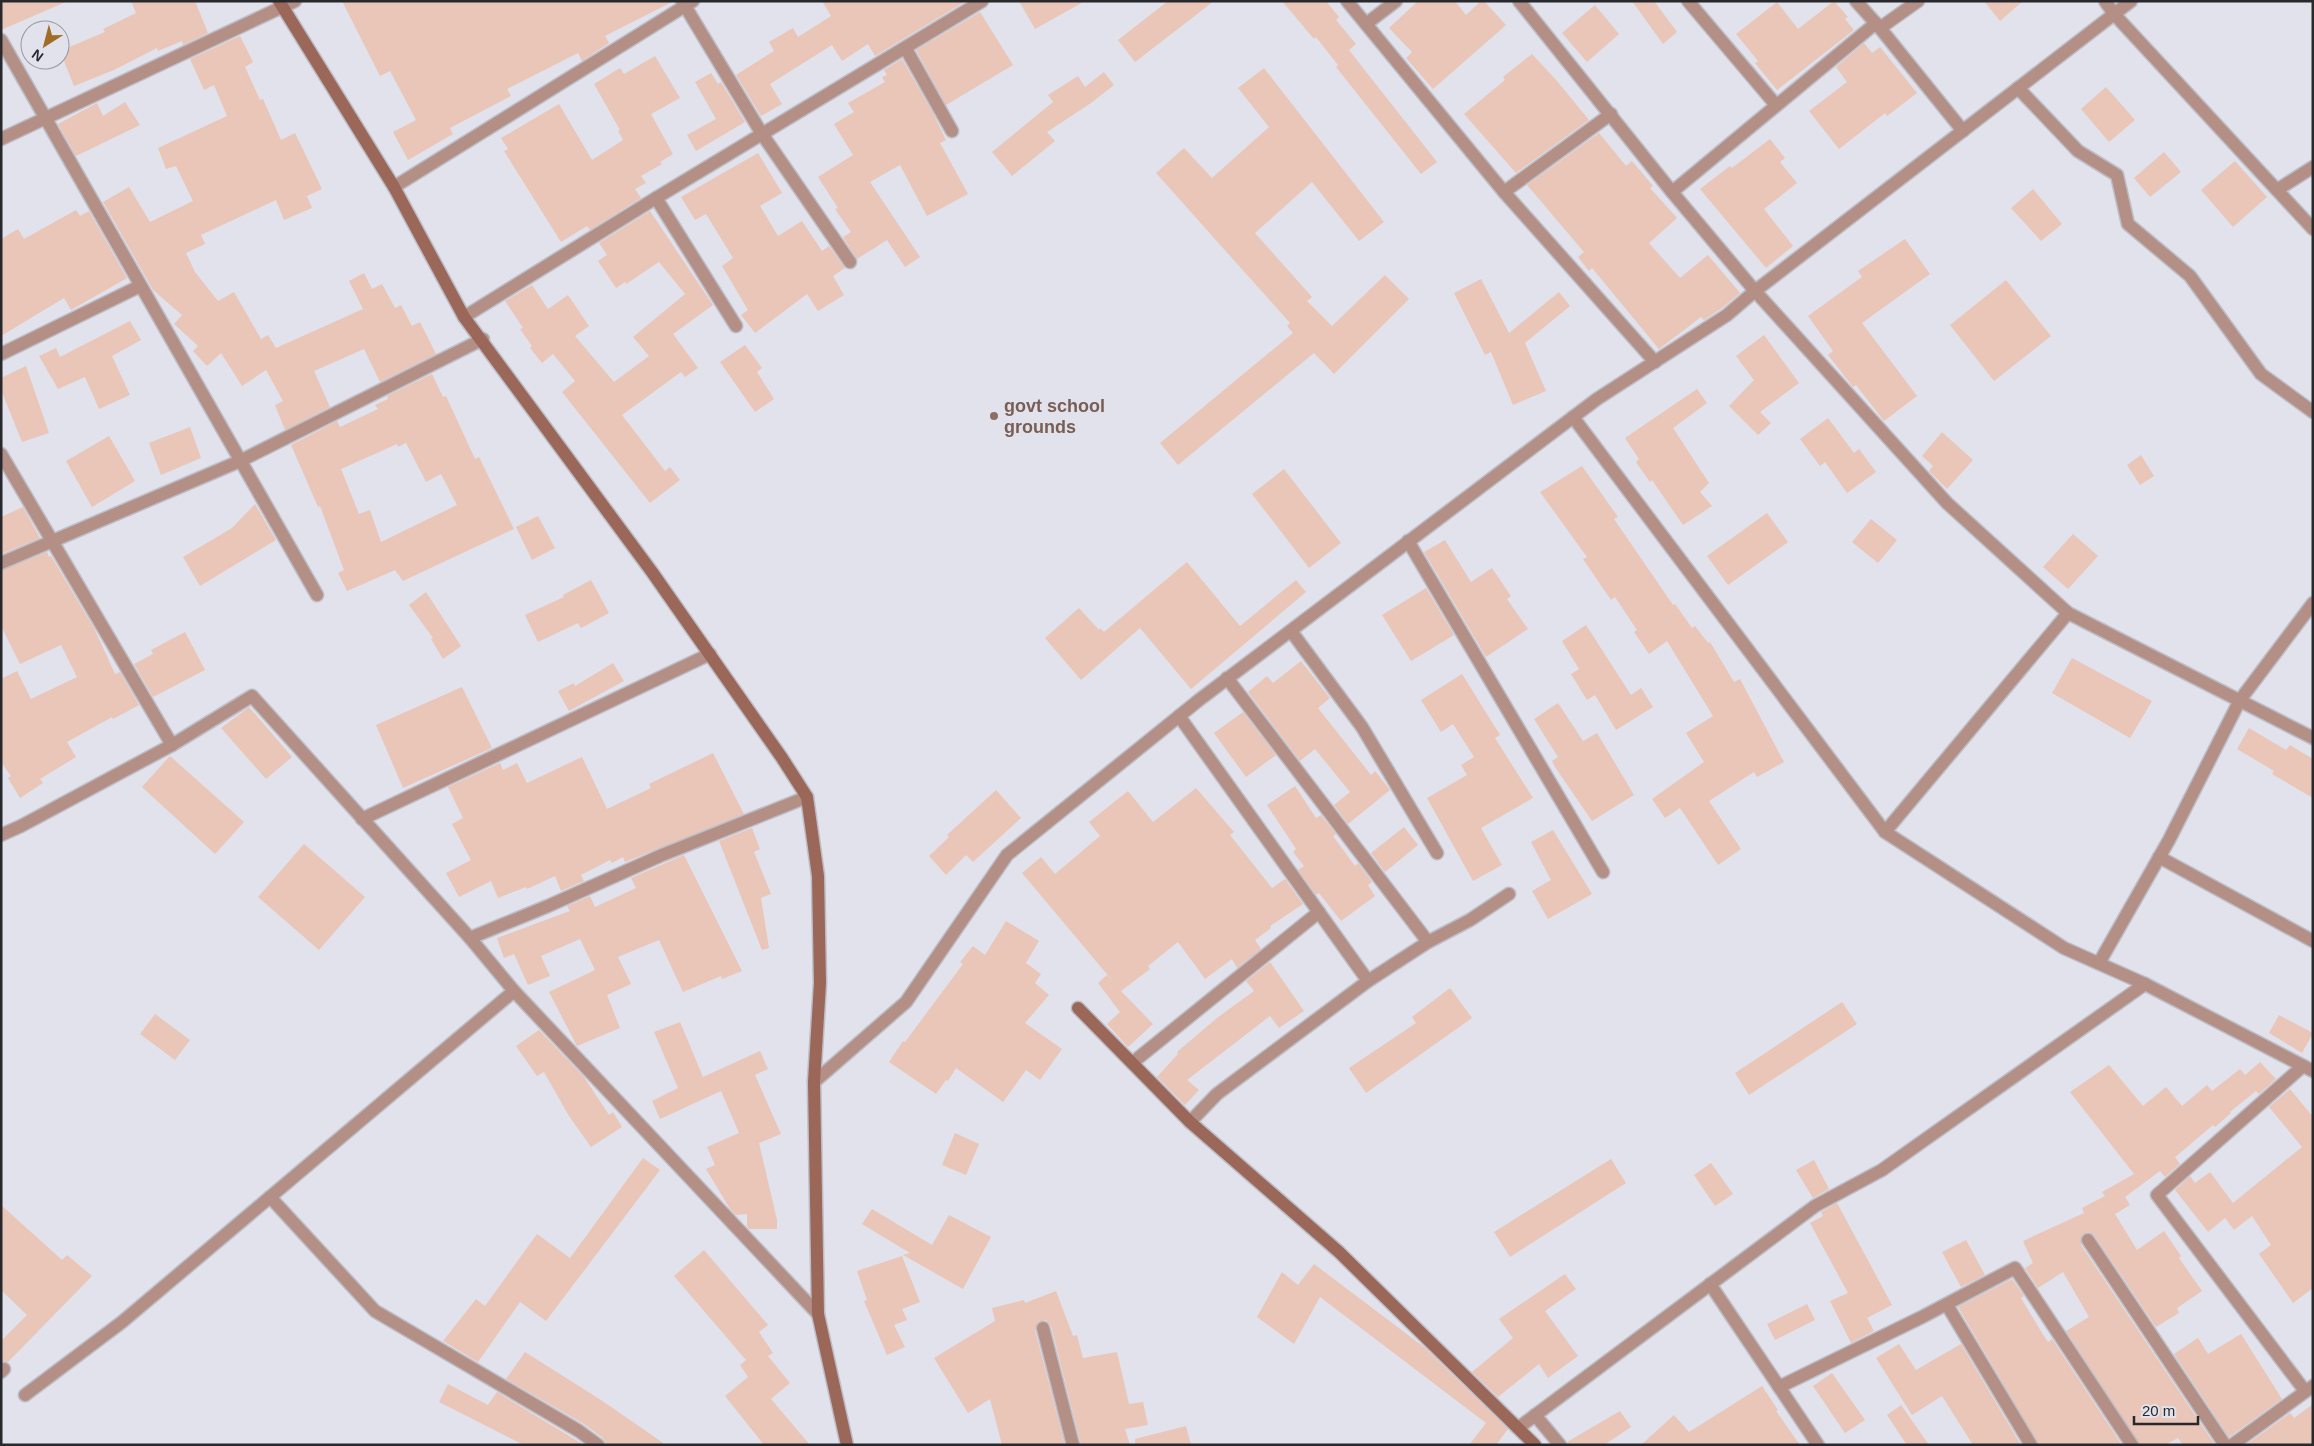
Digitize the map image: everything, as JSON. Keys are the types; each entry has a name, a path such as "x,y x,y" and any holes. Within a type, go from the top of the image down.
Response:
{"main road":[{"path":"280,4 394,187 464,317 483,339 710,654 807,797 818,876 820,983 814,1082 818,1314 847,1445"},
{"path":"1078,1008 1190,1122 1339,1252 1535,1445"}],"street":[{"path":"1,139 46,120 280,4 295,1"},
{"path":"1348,1 1504,192 1655,362"},
{"path":"1366,24 1396,1"},
{"path":"1519,1 1672,192 1755,291 1947,503 2068,613 2313,738"},
{"path":"1688,1 1776,105"},
{"path":"1856,1 1963,131"},
{"path":"1672,192 1776,105 1878,26 1918,1"},
{"path":"2105,1 2114,14 2313,229"},
{"path":"814,1082 906,1002 1007,855 1227,678 1291,632 1573,417 1727,315 1755,291 2131,1"},
{"path":"394,187 686,3 762,134 850,262"},
{"path":"464,317 656,198 906,49 973,3"},
{"path":"1,40 317,594"},
{"path":"906,49 952,130"},
{"path":"2018,88 2078,151 2117,175 2128,224 2190,276 2261,374 2313,412"},
{"path":"1504,192 1611,114"},
{"path":"2277,190 2313,168"},
{"path":"656,198 736,326"},
{"path":"1,354 140,286"},
{"path":"1,562 240,461 483,339"},
{"path":"1573,417 1885,832 2064,948 2146,984 2308,1068 2157,1195 2309,1388 2232,1445"},
{"path":"1,454 172,745"},
{"path":"1408,542 1603,872"},
{"path":"2099,963 2159,858 2240,700 2313,603"},
{"path":"1885,832 2068,613"},
{"path":"1291,632 1362,726 1438,852"},
{"path":"362,819 710,654"},
{"path":"1227,678 1428,942"},
{"path":"1,835 172,745 252,696 470,938 514,992 818,1314"},
{"path":"1179,716 1368,981"},
{"path":"470,938 548,906 662,855 807,797"},
{"path":"2159,858 2313,940"},
{"path":"1190,1122 1217,1094 1368,981 1428,942 1470,920 1509,894"},
{"path":"1132,1063 1319,912"},
{"path":"1518,1428 1815,1206 1882,1170 2146,984"},
{"path":"25,1395 122,1322 514,992"},
{"path":"270,1197 375,1311 579,1431 598,1445"},
{"path":"2088,1240 2226,1445"},
{"path":"1779,1387 2016,1268 2132,1445"},
{"path":"1710,1284 1818,1445"},
{"path":"1947,1304 2032,1445"},
{"path":"1043,1328 1073,1445"},
{"path":"1535,1415 1560,1445"}],"building":[{"path":"1,1 68,1 24,20 20,20 20,22 1,30"},
{"path":"131,1 195,1 208,33 183,45 182,41 158,51 157,48 114,70 74,86 68,70 70,70 70,47 105,32 103,29 136,13"},
{"path":"342,1 674,1 605,36 609,43 582,61 578,53 507,89 511,96 450,128 453,134 408,160 393,132 416,120 390,71 380,76"},
{"path":"822,1 966,1 875,56 868,44 842,61 832,45 770,84 782,104 761,116 736,75 774,51 769,42 793,28 798,37 831,16"},
{"path":"1019,1 1085,1 1035,29"},
{"path":"1168,1 1214,1 1135,62 1118,40"},
{"path":"1282,1 1326,1 1339,17 1336,20 1356,44 1349,50 1437,162 1421,174 1336,67 1338,65 1316,37 1314,39"},
{"path":"1418,1 1455,1 1466,15 1481,1 1484,1 1506,25 1433,89 1406,58 1412,52 1389,28"},
{"path":"1632,1 1654,1 1677,32 1663,44"},
{"path":"1834,1 1848,17 1845,19 1854,30 1777,90 1755,63 1758,61 1736,34 1777,2 1798,29"},
{"path":"1984,1 2023,1 2000,21"},
{"path":"1595,5 1619,34 1587,62 1562,33"},
{"path":"980,12 1013,65 946,105 916,50"},
{"path":"240,36 253,62 245,67 260,100 263,99 281,140 295,133 322,189 307,196 312,208 284,220 276,200 201,235 205,244 186,253 195,272 218,301 234,292 261,339 268,335 276,348 363,309 349,281 364,273 372,289 382,284 395,308 401,305 412,326 420,322 436,354 380,382 364,349 314,371 330,407 285,430 275,405 283,401 266,370 242,386 221,353 207,366 193,351 198,346 174,324 182,315 153,290 103,202 129,187 150,222 193,201 176,166 166,169 158,148 227,116 214,85 204,90 190,59"},
{"path":"1864,43 1872,53 1880,47 1917,93 1887,116 1885,113 1839,149 1809,111 1847,82 1836,67"},
{"path":"1532,54 1589,120 1516,173 1464,114 1505,80 1503,77"},
{"path":"655,56 680,98 651,114 673,154 660,162 662,164 641,176 646,183 635,189 641,198 590,230 587,226 561,242 504,151 508,149 501,138 559,104 592,160 623,140 618,131 620,130 594,84 620,68 624,74"},
{"path":"902,59 933,113 946,140 940,143 968,194 927,216 900,165 870,182 920,257 905,267 887,240 857,259 843,237 851,232 835,209 838,208 818,177 853,155 834,124 854,112 848,103 885,82 882,77 887,75 884,70"},
{"path":"1264,68 1384,222 1359,241 1312,182 1255,233 1312,297 1307,301 1332,326 1385,275 1409,299 1334,374 1314,353 1178,465 1160,443 1293,333 1287,326 1290,323 1156,173 1184,148 1212,178 1269,127 1238,88"},
{"path":"1104,72 1114,85 1091,103 1047,132 1055,141 1012,176 992,152 1053,102 1048,95 1078,76 1085,87"},
{"path":"711,73 718,84 721,82 745,122 696,151 687,135 716,119 695,82"},
{"path":"2106,87 2135,120 2109,142 2081,109"},
{"path":"125,102 140,125 76,156 58,124 97,103 103,116"},
{"path":"1599,133 1626,166 1632,161 1653,186 1650,188 1677,218 1649,243 1680,278 1708,255 1740,293 1704,320 1701,317 1659,349 1592,268 1589,271 1578,257 1584,252 1527,185"},
{"path":"1770,139 1785,158 1780,162 1797,183 1764,209 1793,246 1766,268 1700,189 1730,166 1732,168"},
{"path":"2164,152 2181,172 2150,197 2134,178"},
{"path":"758,153 782,193 760,206 778,236 802,221 822,251 829,246 845,268 833,276 844,295 818,311 807,294 755,333 741,315 748,310 722,266 733,258 706,214 695,220 681,197"},
{"path":"2235,161 2267,197 2233,227 2201,190"},
{"path":"2033,189 2062,224 2041,241 2011,208"},
{"path":"76,210 80,216 89,211 127,278 71,310 64,298 1,336 1,239 18,229 24,239"},
{"path":"650,211 713,305 673,334 698,368 685,377 681,372 622,415 665,471 670,467 680,480 650,503 562,392 575,381 553,354 542,363 530,348 532,346 520,329 523,328 505,301 532,285 548,309 568,295 589,326 575,336 614,382 649,356 633,337 685,294 659,262 626,284 625,282 616,288 598,261 607,255 599,243"},
{"path":"1905,239 1930,274 1862,323 1917,396 1884,421 1856,385 1853,387 1828,355 1833,351 1808,316 1862,277 1858,271"},
{"path":"1481,279 1509,333 1559,292 1570,306 1525,343 1546,391 1513,405 1491,352 1485,355 1454,293"},
{"path":"2006,280 2051,336 1994,381 1950,325"},
{"path":"130,321 141,340 112,356 130,395 99,409 85,377 58,389 39,356 56,348 60,357"},
{"path":"1764,335 1799,383 1760,412 1771,423 1758,435 1729,406 1754,380 1736,356"},
{"path":"745,345 762,368 757,372 774,399 755,412 720,362"},
{"path":"26,366 49,433 22,442 1,390 1,378"},
{"path":"432,374 443,397 446,396 475,459 479,457 514,529 403,581 395,570 347,591 338,573 344,570 320,506 318,507 291,445 337,421 340,427 378,409 375,405 388,399 387,396","holes":["406,443 426,482 441,474 457,505 381,542 370,510 359,514 341,469 397,444 398,447"]},
{"path":"1697,389 1707,403 1673,428 1709,483 1700,492 1712,506 1683,525 1652,480 1650,482 1636,462 1639,459 1625,438"},
{"path":"1828,418 1854,453 1859,449 1876,472 1847,493 1825,462 1820,466 1800,439"},
{"path":"190,427 201,458 161,475 149,443"},
{"path":"1942,432 1973,460 1947,489 1929,471 1933,466 1922,456"},
{"path":"109,436 135,481 92,507 66,461"},
{"path":"2141,455 2154,476 2140,485 2127,465"},
{"path":"1582,466 1618,517 1614,519 1673,605 1675,604 1692,628 1695,626 1708,643 1710,642 1734,682 1740,679 1784,762 1757,777 1754,772 1709,801 1741,849 1718,865 1680,808 1665,818 1652,799 1704,762 1686,733 1713,716 1667,641 1649,654 1634,632 1637,630 1615,597 1611,600 1583,559 1587,557 1540,492"},
{"path":"1284,469 1341,543 1309,568 1252,494"},
{"path":"255,504 276,540 200,586 183,557 232,528"},
{"path":"23,507 40,538 1,554 1,517"},
{"path":"1767,513 1788,542 1728,585 1707,556"},
{"path":"538,516 555,548 532,560 516,527"},
{"path":"1871,519 1897,540 1878,563 1852,542"},
{"path":"2073,534 2098,556 2068,589 2043,567"},
{"path":"1445,540 1471,582 1492,568 1511,596 1507,599 1528,629 1486,657 1424,552"},
{"path":"47,552 94,628 115,674 120,672 139,705 113,719 112,717 67,742 76,757 40,779 43,783 20,798 8,778 11,776 1,762 1,679 17,671 31,699 77,677 61,645 20,664 1,626 1,571"},
{"path":"1187,562 1240,626 1296,580 1306,592 1191,689 1140,628 1081,680 1045,638 1079,608 1099,630 1100,628 1104,632"},
{"path":"591,580 609,613 581,628 578,623 538,642 525,615 564,597 563,595"},
{"path":"1426,588 1454,635 1411,661 1382,615"},
{"path":"426,592 461,646 443,659 431,639 433,638 409,605"},
{"path":"1586,625 1631,695 1641,688 1653,707 1616,730 1595,695 1587,700 1571,674 1579,669 1562,641"},
{"path":"185,632 205,670 153,697 134,664 153,654 151,650"},
{"path":"2072,658 2152,701 2130,738 2052,693"},
{"path":"1301,661 1330,698 1318,708 1371,775 1375,771 1390,790 1348,824 1334,805 1350,792 1315,749 1300,761 1248,692 1267,676 1273,683"},
{"path":"613,663 624,681 569,711 558,691 574,683 575,686"},
{"path":"1462,674 1500,735 1495,738 1533,798 1481,828 1502,865 1473,881 1427,798 1467,775 1461,765 1474,757 1453,724 1441,732 1421,700"},
{"path":"462,687 492,748 403,788 376,725"},
{"path":"1558,703 1583,741 1597,733 1634,795 1592,821 1555,767 1552,761 1558,757 1534,719"},
{"path":"249,707 292,757 266,779 221,728"},
{"path":"1243,712 1276,755 1246,777 1214,733"},
{"path":"2249,728 2286,750 2290,745 2313,759 2313,798 2272,774 2274,771 2237,749"},
{"path":"713,753 744,814 625,862 623,857 612,863 610,860 581,875 584,881 561,891 555,876 527,889 526,887 498,898 491,881 459,897 446,873 471,860 452,824 463,818 448,787 500,763 503,770 517,763 527,783 582,757 607,809 651,788 649,784"},
{"path":"170,756 244,822 215,854 142,787"},
{"path":"1295,786 1316,818 1321,815 1336,834 1333,836 1355,866 1358,863 1372,882 1368,885 1375,896 1341,921 1319,893 1316,895 1298,870 1304,866 1293,852 1296,849 1267,805"},
{"path":"1196,788 1234,832 1230,835 1272,888 1285,879 1303,904 1270,926 1271,928 1255,940 1261,949 1237,968 1232,959 1205,979 1178,942 1148,966 1150,969 1121,991 1153,1024 1128,1047 1107,1024 1120,1012 1098,983 1107,975 1116,985 1022,873 1041,857 1055,874 1100,836 1089,822 1128,791 1153,822"},
{"path":"996,790 1021,818 973,862 966,855 946,875 929,856 949,837 947,835"},
{"path":"1404,827 1418,845 1385,872 1371,853"},
{"path":"752,828 760,849 754,852 771,894 761,898 769,948 762,950 719,841"},
{"path":"1553,830 1592,894 1548,919 1532,891 1551,880 1531,842"},
{"path":"304,844 365,897 319,950 258,897"},
{"path":"684,855 742,971 722,979 721,976 683,992 659,940 618,957 631,984 607,995 620,1028 577,1046 549,992 595,970 580,939 541,956 550,976 528,985 514,954 504,958 497,938 570,911 567,906 590,896 595,907 636,888 631,878"},
{"path":"1006,921 1039,941 1026,963 1041,974 1035,983 1049,995 1025,1023 1062,1049 1040,1080 1026,1070 1003,1102 956,1068 948,1081 946,1080 936,1094 889,1062 963,964 960,962 973,946 985,955"},
{"path":"1270,962 1304,1011 1279,1028 1270,1016 1187,1080 1199,1090 1185,1105 1157,1077 1178,1054 1177,1052 1217,1018 1254,991 1246,981"},
{"path":"1450,988 1472,1018 1366,1093 1349,1068 1416,1023 1412,1017"},
{"path":"1842,1002 1857,1024 1749,1095 1735,1073"},
{"path":"155,1014 190,1040 175,1060 140,1034"},
{"path":"2279,1015 2313,1033 2302,1053 2269,1033"},
{"path":"680,1022 703,1077 760,1051 768,1069 755,1075 781,1134 759,1143 777,1220 777,1229 749,1229 747,1226 747,1214 736,1215 730,1209 706,1169 715,1165 707,1147 739,1133 721,1091 660,1119 652,1101 678,1088 654,1032"},
{"path":"539,1030 584,1077 609,1115 613,1112 622,1127 591,1147 569,1116 544,1072 537,1076 516,1046"},
{"path":"2260,1062 2276,1079 2259,1094 2256,1091 2215,1127 2213,1125 2175,1157 2180,1164 2165,1177 2160,1171 2125,1197 2130,1205 2115,1214 2137,1250 2164,1231 2181,1256 2179,1258 2202,1291 2177,1308 2179,1313 2156,1327 2094,1235 2087,1232 2081,1237 2081,1245 2215,1445 2183,1445 2178,1438 2165,1445 2140,1445 2066,1331 2089,1317 2063,1272 2038,1288 2025,1268 2033,1263 2023,1241 2084,1213 2082,1208 2105,1196 2102,1192 2134,1174 2070,1092 2109,1065 2143,1106 2166,1087 2182,1106 2207,1085 2212,1091 2240,1069 2245,1075"},
{"path":"2290,1089 2313,1117 2313,1288 2293,1303 2259,1254 2271,1245 2252,1216 2234,1230 2225,1218 2208,1232 2175,1190 2190,1176 2195,1183 2210,1172 2233,1203 2302,1147 2269,1107"},
{"path":"955,1133 979,1144 966,1175 942,1165"},
{"path":"643,1158 660,1170 546,1321 520,1302 478,1362 443,1341 476,1299 485,1306 537,1234 570,1258"},
{"path":"1611,1159 1626,1183 1510,1257 1494,1232"},
{"path":"1814,1160 1829,1189 1813,1198 1796,1170"},
{"path":"1711,1163 1733,1194 1715,1206 1694,1175"},
{"path":"1837,1203 1892,1305 1867,1318 1874,1331 1851,1343 1830,1301 1848,1293 1810,1223 1823,1216 1821,1212"},
{"path":"1,1205 62,1260 67,1255 92,1276 8,1362 1,1361 1,1341 27,1315 1,1290"},
{"path":"872,1209 932,1245 949,1215 991,1237 963,1289 903,1255 910,1253 862,1224"},
{"path":"1966,1240 1985,1275 1961,1287 1942,1252"},
{"path":"704,1250 768,1325 759,1332 773,1353 768,1356 790,1383 771,1399 810,1445 764,1445 725,1396 748,1377 740,1365 746,1360 674,1276"},
{"path":"902,1256 920,1302 902,1309 907,1320 894,1325 905,1347 887,1355 864,1301 867,1300 857,1271"},
{"path":"1314,1264 1424,1347 1508,1429 1496,1445 1469,1445 1486,1423 1320,1297 1294,1344 1257,1317 1282,1272 1298,1285"},
{"path":"1565,1274 1576,1289 1545,1311 1578,1356 1548,1378 1539,1364 1498,1397 1472,1372 1513,1338 1499,1319"},
{"path":"2012,1279 2024,1296 2021,1298 2042,1333 2048,1342 2052,1339 2122,1445 2039,1445 1958,1307"},
{"path":"1056,1291 1073,1336 1077,1335 1083,1358 1117,1352 1129,1404 1143,1402 1148,1425 1125,1429 1130,1445 1081,1445 1051,1326 1046,1320 1038,1322 1035,1330 1065,1445 1002,1445 990,1399 968,1413 934,1358 995,1321 992,1308 1024,1300 1025,1303"},
{"path":"1807,1304 1815,1320 1775,1340 1767,1324"},
{"path":"2241,1334 2282,1399 2229,1437 2174,1354 2198,1338 2208,1354"},
{"path":"1899,1344 1916,1370 1961,1344 2021,1445 1973,1445 1942,1396 1912,1415 1876,1358"},
{"path":"525,1352 601,1400 666,1445 606,1445 603,1438 584,1424 506,1379"},
{"path":"1832,1373 1865,1420 1845,1433 1813,1386"},
{"path":"448,1384 488,1405 497,1392 584,1445 524,1445 439,1402"},
{"path":"1762,1386 1778,1410 1776,1411 1800,1445 1641,1445 1674,1415 1689,1432"},
{"path":"2313,1404 2313,1445 2246,1445 2290,1413 2294,1418"},
{"path":"1901,1405 1929,1445 1907,1445 1887,1415"},
{"path":"1620,1411 1631,1427 1604,1445 1568,1445 1567,1442"},
{"path":"1186,1426 1191,1445 1135,1445 1135,1439"}],"place":[{"name":"govt school grounds","path":"994,416"}]}
